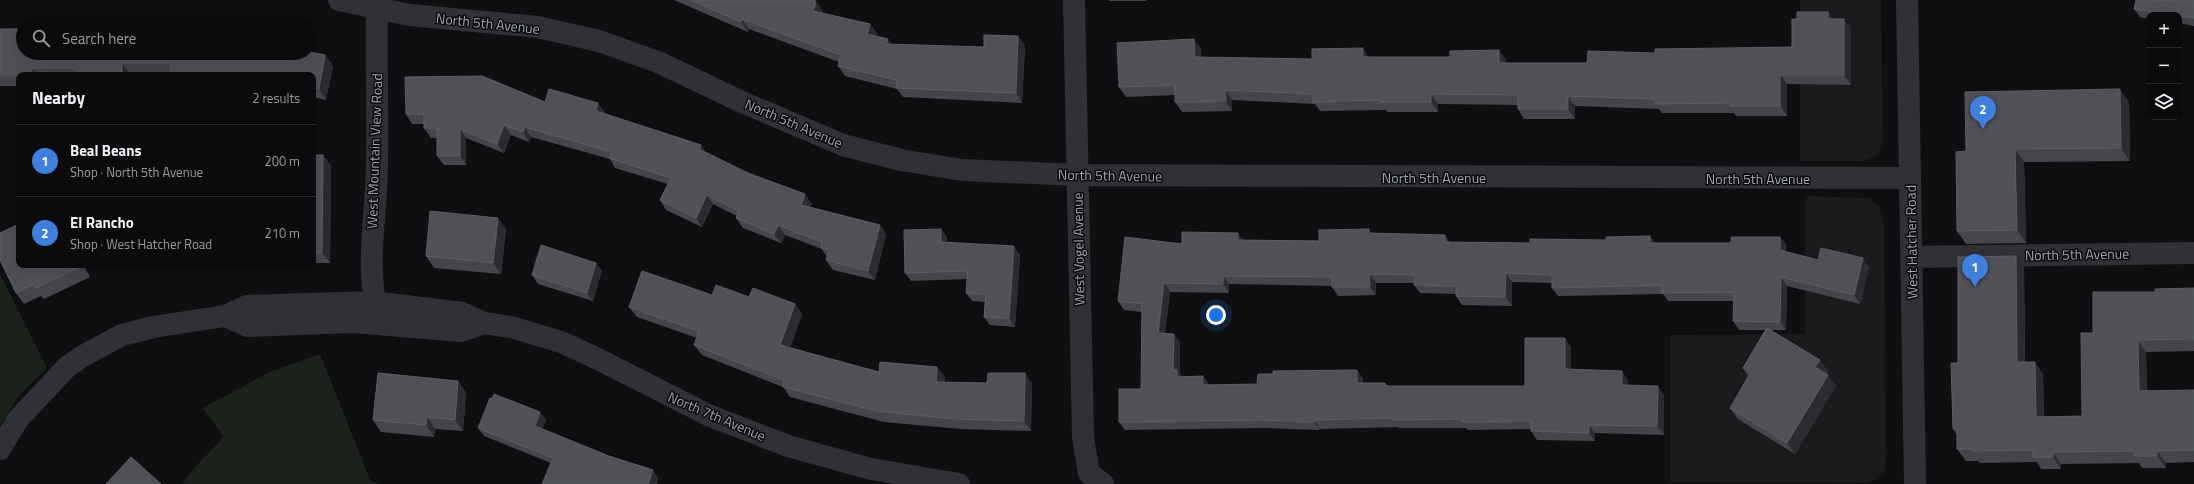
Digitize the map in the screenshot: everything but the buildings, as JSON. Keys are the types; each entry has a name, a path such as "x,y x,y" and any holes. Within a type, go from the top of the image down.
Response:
{"street":[{"name":"North 5th Avenue","path":"339,0 377,3 410,16 538,27 599,41 658,62 742,102 843,145 901,160 962,170 1077,175 1910,178"},
{"name":"West Vogel Avenue","path":"1074,0 1083,437 1096,478"},
{"name":"West Hatcher Road","path":"1907,0 1915,484"},
{"name":"West Mountain View Road","path":"377,3 377,168 371,255 373,302 380,324"},
{"name":"North 5th Avenue","path":"1911,257 2194,253"},
{"path":"0,449 18,419 67,367 81,357 122,335 153,327 225,316 247,306 373,302 462,313 484,323"},
{"path":"225,316 248,326 353,322 461,331 484,323"},
{"name":"North 7th Avenue","path":"484,323 511,327 561,342 596,358 708,415 788,446 871,469 958,484"}],"shaded area":[{"path":"1800,0 1881,0 1883,145 1876,155 1864,161 1800,161"},
{"path":"1805,196 1871,199 1880,209 1884,221 1886,461 1884,472 1875,480 1866,483 1670,482 1670,335 1805,334"},
{"path":"0,274 47,368 21,393 0,425"},
{"path":"320,354 370,480 379,484 183,484 193,469 224,437 203,408 270,372"}],"place":[{"name":"El Rancho","path":"1983,129"},
{"name":"Beal Beans","path":"1975,287"}]}
